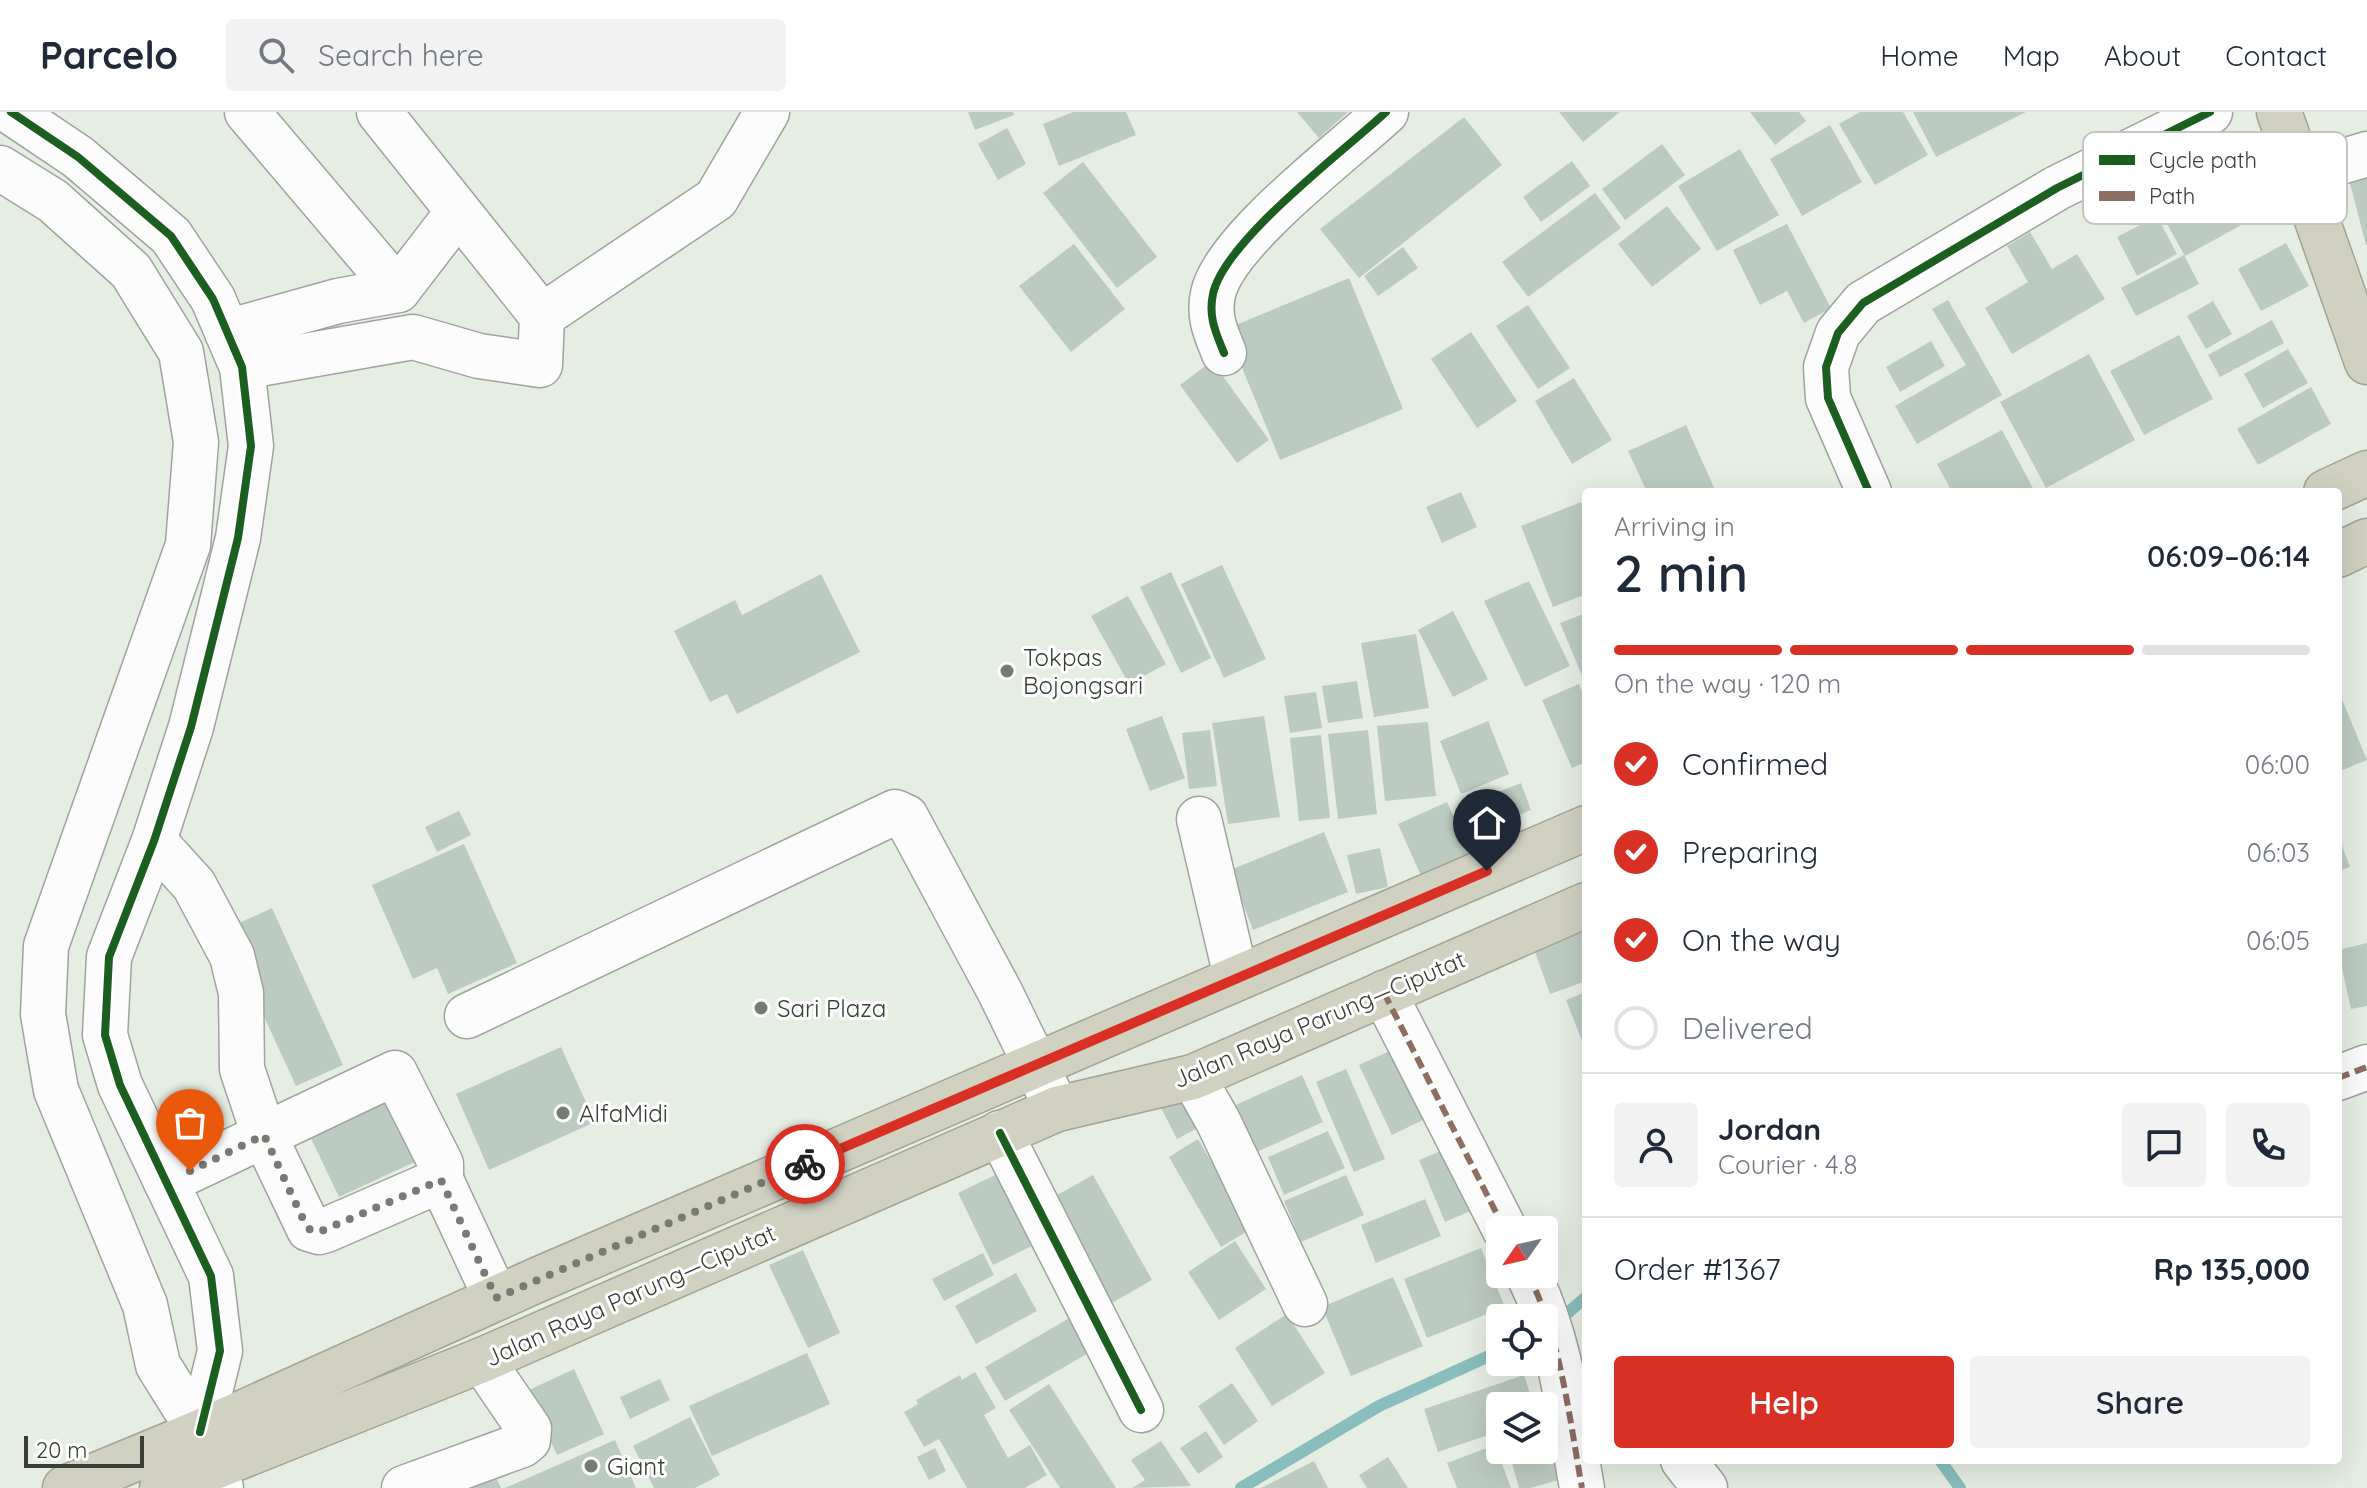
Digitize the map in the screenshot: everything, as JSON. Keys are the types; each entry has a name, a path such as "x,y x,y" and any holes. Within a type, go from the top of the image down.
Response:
{"highway":[{"path":"2279,112 2286,132"},
{"path":"2319,224 2367,362"},
{"path":"2335,488 2367,473"},
{"path":"2342,553 2367,541"},
{"name":"Jalan Raya Parung—Ciputat","path":"162,1488 212,1463 496,1298 1582,830"},
{"name":"Jalan Raya Parung—Ciputat","path":"66,1488 212,1463 482,1360 1057,1109 1193,1077 1582,907"}],"street":[{"path":"11,112 78,157 171,236 213,299 235,349 251,446 238,538 191,727 154,841 109,957 105,1035 120,1085 211,1276 220,1351 212,1463"},
{"path":"247,112 398,290"},
{"path":"235,349 413,337 479,356 540,365 542,316 379,112"},
{"path":"542,316 716,199 767,112"},
{"path":"1224,353 1210,320 1213,292 1235,253 1280,205 1386,112"},
{"path":"2170,132 2210,112"},
{"path":"2347,160 2367,154"},
{"path":"0,168 53,201 131,271 181,352 196,442 188,545 46,946 43,1014 56,1090 145,1305 158,1365 212,1463"},
{"path":"1867,488 1828,398 1826,367 1838,333 1863,303 2083,175"},
{"path":"235,349 338,301 398,290 458,212"},
{"path":"132,705 191,727"},
{"path":"467,1016 895,812 906,817 1000,992 1057,1109"},
{"path":"1199,819 1236,977"},
{"path":"154,841 194,885 232,956 241,993 242,1069 264,1135 309,1229 319,1232 441,1180"},
{"path":"1384,993 1498,1216"},
{"path":"2342,1076 2367,1067"},
{"path":"166,1182 395,1073 441,1164 441,1180 496,1298"},
{"path":"1193,1077 1218,1121 1305,1304"},
{"path":"1000,1133 1141,1410"},
{"path":"1535,1288 1556,1345 1582,1488"},
{"path":"404,1488 522,1445 528,1440 529,1429 482,1360"},
{"path":"1686,1464 1705,1488"}],"building":[{"path":"968,112 1013,112 1014,115 975,130"},
{"path":"1073,112 1126,112 1136,135 1059,166 1043,124"},
{"path":"1297,112 1348,112 1319,138"},
{"path":"1559,112 1620,112 1583,142"},
{"path":"1750,112 1799,112 1806,121 1775,145"},
{"path":"1860,112 1903,112 1928,155 1875,185 1839,124"},
{"path":"1913,112 2026,112 1936,157"},
{"path":"1464,117 1502,165 1359,278 1320,229"},
{"path":"1830,125 1862,182 1802,216 1770,159"},
{"path":"1007,128 1026,164 998,180 978,144"},
{"path":"1662,144 1685,175 1625,220 1602,189"},
{"path":"1740,149 1779,215 1717,251 1678,186"},
{"path":"1572,161 1590,186 1541,222 1523,197"},
{"path":"1083,162 1157,257 1117,288 1043,193"},
{"path":"2367,167 2367,245 2366,245 2347,172"},
{"path":"1595,193 1621,228 1528,297 1502,262"},
{"path":"1667,206 1701,249 1652,287 1618,244"},
{"path":"1787,224 1831,308 1804,323 1787,291 1760,305 1733,250"},
{"path":"2142,224 2161,224 2177,254 2137,276 2117,237"},
{"path":"2167,224 2243,224 2185,256"},
{"path":"2030,232 2052,269 2077,254 2105,299 2012,354 1985,308 2028,282 2007,246"},
{"path":"2286,243 2309,286 2261,311 2238,269"},
{"path":"1074,244 1125,309 1071,352 1019,286"},
{"path":"1403,247 1418,268 1378,296 1364,276"},
{"path":"2184,255 2199,284 2136,316 2121,288"},
{"path":"1349,278 1403,409 1280,460 1226,329"},
{"path":"1948,300 2002,395 1917,444 1895,406 1966,365 1932,309"},
{"path":"2213,301 2232,334 2206,349 2187,316"},
{"path":"1528,305 1570,368 1538,389 1496,326"},
{"path":"2272,320 2284,343 2220,377 2208,355"},
{"path":"1471,332 1517,401 1477,428 1431,359"},
{"path":"2179,335 2213,399 2144,435 2110,371"},
{"path":"1931,341 1945,366 1900,392 1886,367"},
{"path":"2288,349 2308,383 2263,408 2244,374"},
{"path":"2089,354 2135,440 2046,488 2000,402"},
{"path":"1212,361 1269,440 1237,463 1180,385"},
{"path":"1574,378 1612,440 1572,464 1535,401"},
{"path":"2311,387 2331,424 2258,465 2237,429"},
{"path":"1686,425 1714,488 1645,488 1628,451"},
{"path":"2002,430 2033,488 1950,488 1937,464"},
{"path":"1461,492 1477,527 1442,543 1426,507"},
{"path":"1581,502 1582,596 1553,607 1521,526"},
{"path":"1222,565 1266,659 1224,678 1181,584"},
{"path":"1171,572 1211,658 1181,673 1140,587"},
{"path":"821,574 860,652 737,714 727,694 710,702 674,631 735,600 742,615"},
{"path":"1529,581 1570,666 1525,687 1484,601"},
{"path":"1128,596 1166,664 1129,684 1091,616"},
{"path":"1453,611 1488,679 1453,697 1418,630"},
{"path":"1582,615 1582,675 1560,623"},
{"path":"1416,634 1429,708 1374,717 1361,643"},
{"path":"1357,681 1363,718 1328,723 1322,686"},
{"path":"1579,684 1582,691 1582,764 1572,768 1542,700"},
{"path":"1316,692 1322,728 1290,733 1284,696"},
{"path":"2342,699 2367,760 2342,770"},
{"path":"1162,716 1185,778 1150,791 1126,729"},
{"path":"1264,716 1280,817 1228,824 1212,723"},
{"path":"1488,721 1509,774 1461,794 1440,741"},
{"path":"1428,722 1436,796 1385,801 1377,726"},
{"path":"1210,730 1217,786 1189,789 1182,733"},
{"path":"1368,730 1377,814 1338,819 1328,734"},
{"path":"1321,735 1330,818 1299,821 1290,738"},
{"path":"1521,783 1531,810 1501,822 1490,795"},
{"path":"1447,802 1471,855 1422,878 1398,824"},
{"path":"459,811 471,835 437,852 425,827"},
{"path":"1324,832 1348,892 1253,930 1230,870"},
{"path":"464,844 517,963 448,994 437,968 413,979 372,885"},
{"path":"2342,846 2350,867 2342,870"},
{"path":"1380,848 1388,887 1356,894 1347,855"},
{"path":"272,908 343,1065 296,1086 224,930"},
{"path":"1582,918 1582,982 1550,994 1529,935"},
{"path":"2367,943 2367,1006 2351,1009 2342,968 2342,949"},
{"path":"1582,994 1582,1041 1566,1000"},
{"path":"561,1047 595,1122 489,1170 456,1094"},
{"path":"1398,1047 1431,1116 1392,1135 1359,1065"},
{"path":"1346,1069 1385,1159 1354,1172 1316,1082"},
{"path":"1302,1075 1323,1122 1250,1155 1229,1108"},
{"path":"1196,1086 1215,1119 1177,1139 1160,1106"},
{"path":"387,1093 419,1160 339,1197 307,1130"},
{"path":"1328,1131 1345,1168 1284,1195 1268,1157"},
{"path":"1198,1139 1251,1229 1221,1247 1169,1157"},
{"path":"1448,1148 1473,1210 1445,1222 1419,1160"},
{"path":"1001,1172 1036,1244 993,1265 958,1193"},
{"path":"1093,1175 1152,1280 1112,1303 1052,1198"},
{"path":"1346,1175 1364,1215 1301,1242 1284,1201"},
{"path":"1425,1199 1441,1236 1376,1263 1361,1225"},
{"path":"1235,1241 1266,1289 1219,1320 1188,1272"},
{"path":"1481,1248 1486,1260 1486,1288 1497,1288 1504,1304 1486,1304 1486,1315 1427,1338 1404,1279"},
{"path":"803,1250 840,1333 808,1348 769,1265"},
{"path":"983,1253 994,1275 944,1301 932,1279"},
{"path":"1016,1273 1037,1311 976,1344 955,1306"},
{"path":"1393,1277 1423,1346 1351,1376 1322,1307"},
{"path":"1287,1314 1325,1373 1272,1406 1235,1348"},
{"path":"1073,1316 1092,1351 1005,1401 985,1367"},
{"path":"807,1353 830,1404 712,1456 689,1406"},
{"path":"574,1369 604,1434 557,1455 527,1391"},
{"path":"975,1372 996,1408 984,1415 1008,1458 1030,1445 1047,1475 1025,1488 967,1488 939,1439 924,1447 904,1412 918,1404 916,1400 960,1375 962,1380"},
{"path":"1521,1376 1524,1376 1529,1392 1486,1392 1486,1436 1438,1452 1424,1409"},
{"path":"660,1379 670,1400 630,1419 620,1397"},
{"path":"1232,1383 1258,1421 1224,1445 1198,1406"},
{"path":"1049,1384 1116,1488 1060,1488 1009,1410"},
{"path":"690,1417 720,1475 695,1488 654,1488 633,1446"},
{"path":"1206,1431 1223,1457 1198,1474 1180,1448"},
{"name":"Giant","path":"615,1440 636,1488 505,1488"},
{"path":"1161,1441 1191,1486 1132,1488 1145,1480 1131,1460"},
{"path":"935,1448 946,1471 929,1480 917,1457"},
{"path":"1486,1448 1486,1464 1502,1464 1511,1488 1457,1488 1447,1463"},
{"path":"1388,1457 1408,1488 1367,1488 1359,1475"},
{"path":"1314,1461 1328,1488 1261,1488"},
{"path":"489,1462 501,1488 427,1488"},
{"path":"1512,1464 1554,1464 1559,1480 1519,1488"}],"waterway":[{"path":"1558,1321 1582,1300"},
{"path":"1241,1488 1379,1406 1486,1357"},
{"path":"1943,1464 1960,1488"}],"marked path":[{"path":"1384,993 1498,1216"},
{"path":"2342,1076 2367,1067"},
{"path":"1534,1288 1556,1351 1582,1488"}],"cycle path":[{"path":"11,112 78,157 171,236 213,299 242,367 251,446 238,538 191,727 154,841 109,957 105,1035 120,1085 211,1276 220,1351 200,1432"},
{"path":"1224,353 1211,310 1213,294 1222,273 1261,223 1386,112"},
{"path":"2170,132 2210,112"},
{"path":"1867,488 1828,398 1826,367 1838,333 1863,303 2083,175"},
{"path":"1000,1133 1141,1410"}],"way so far":[{"path":"190,1171 264,1135 302,1217 309,1229 319,1232 441,1180 496,1298 805,1164"}],"place":[{"name":"Tokpas Bojongsari","path":"1007,671"},
{"name":"Sari Plaza","path":"761,1008"},
{"name":"AlfaMidi","path":"563,1113"},
{"name":"Giant","path":"591,1466"}],"route":[{"path":"805,1164 1487,871"}]}
